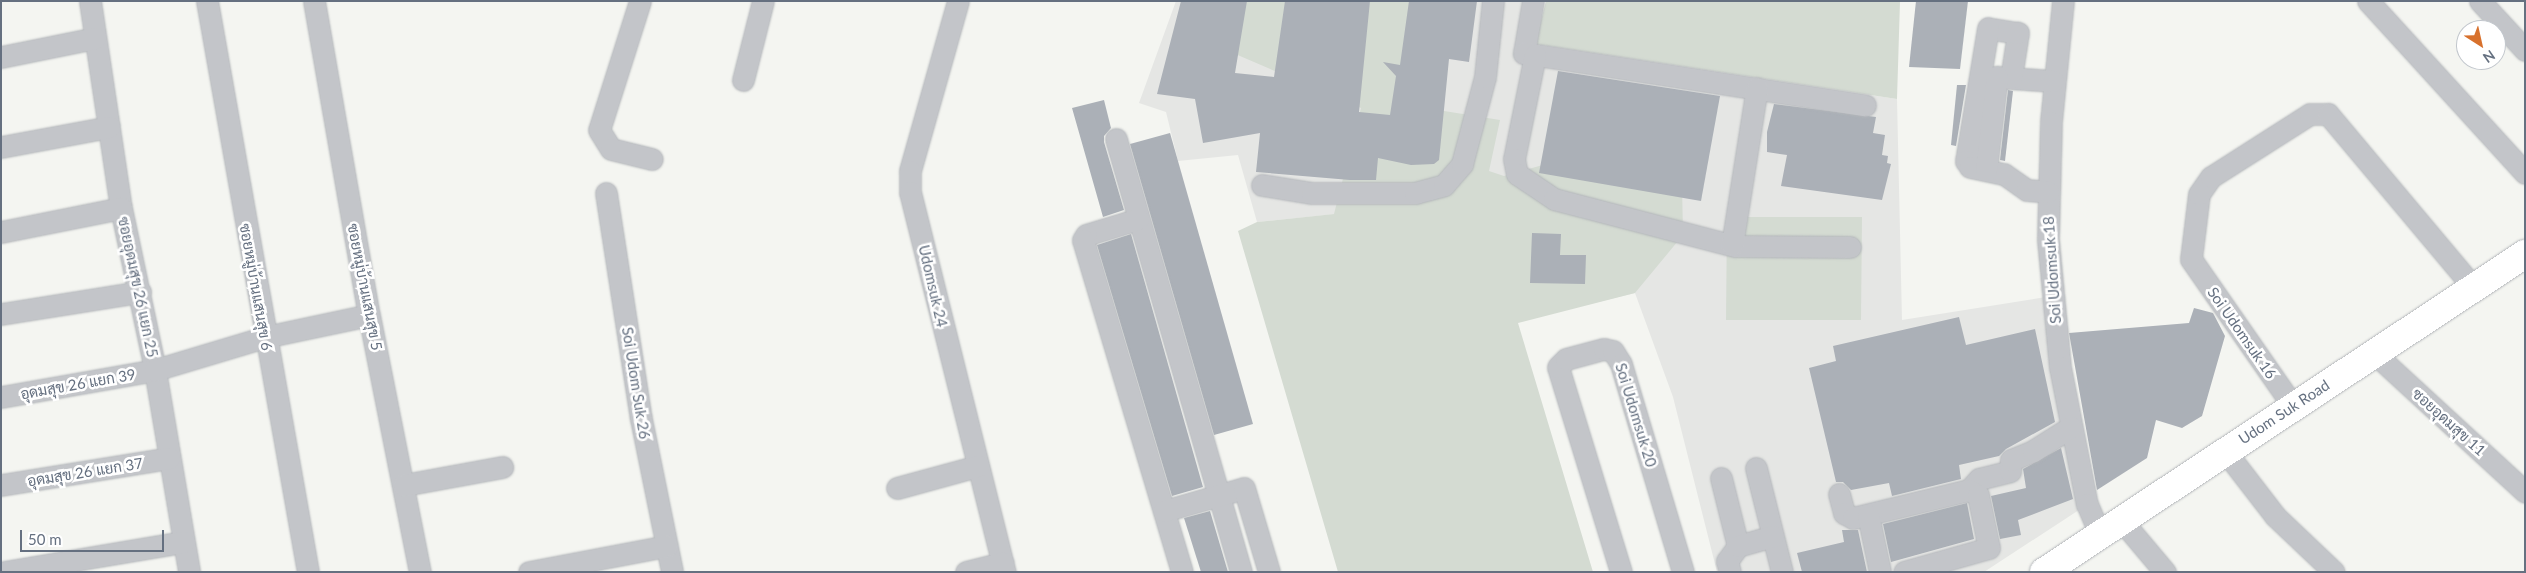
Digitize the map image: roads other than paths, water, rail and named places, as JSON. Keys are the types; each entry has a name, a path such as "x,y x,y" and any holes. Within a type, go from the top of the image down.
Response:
{"main road":[{"name":"Udom Suk Road","path":"2044,572 2525,254"}],"street":[{"name":"ซอยอุดมสุข 26 แยก 25","path":"90,1 121,208 155,370 189,572"},
{"name":"ซอยหมู่บ้านแสนสุข 6","path":"207,1 308,572"},
{"name":"ซอยหมู่บ้านแสนสุข 5","path":"314,1 369,315 420,572"},
{"path":"640,1 599,130 611,150 652,159"},
{"path":"743,80 764,1"},
{"name":"Udomsuk 24","path":"958,1 910,171 910,192 1004,568"},
{"path":"1262,185 1312,193 1415,193 1444,185 1462,164 1485,77 1493,1"},
{"path":"1533,1 1530,54 1514,159 1517,174 1554,199 1732,245 1850,247"},
{"name":"Soi Udomsuk 18","path":"2063,1 2054,82 2048,192 2048,240 2060,367 2087,504 2111,528 2165,572"},
{"path":"2368,1 2525,173"},
{"path":"2480,1 2525,50"},
{"path":"1,57 95,38"},
{"path":"1530,54 1865,105"},
{"path":"2048,192 2027,190 2004,174 1970,167 1966,160 1996,77 2054,82"},
{"path":"1732,245 1757,88"},
{"name":"Soi Udomsuk 16","path":"2293,406 2192,259 2199,194 2212,178 2310,114 2328,114 2474,288"},
{"path":"1,146 109,127"},
{"path":"1116,139 1241,572"},
{"name":"Soi Udom Suk 26","path":"606,193 641,419 672,572"},
{"path":"1,232 121,208"},
{"path":"1138,219 1086,235 1083,240 1182,572"},
{"path":"1,314 140,292"},
{"name":"อุดมสุข 26 แยก 39","path":"1,397 155,370 265,337 369,315"},
{"name":"Soi Udomsuk 20","path":"1621,572 1558,367 1566,359 1604,349 1613,351 1620,364 1683,572"},
{"name":"ซอยอุดมสุข 11","path":"2374,353 2525,492"},
{"path":"1839,494 1848,518 1868,515 1969,490 1979,479 2010,471 2011,460 2033,451 2072,427"},
{"path":"2225,451 2276,516 2334,572"},
{"name":"อุดมสุข 26 แยก 37","path":"1,485 170,458"},
{"path":"896,488 978,466"},
{"path":"404,485 502,467"},
{"path":"1756,468 1782,572"},
{"path":"1721,478 1738,546"},
{"path":"1164,512 1244,488 1269,572"},
{"path":"1904,572 1988,548 1978,495 1969,490"},
{"path":"1868,515 1880,572"},
{"path":"1730,572 1727,561 1738,546 1773,536"},
{"path":"4,572 184,542"},
{"path":"529,572 667,546"},
{"path":"966,572 1004,568"}]}
